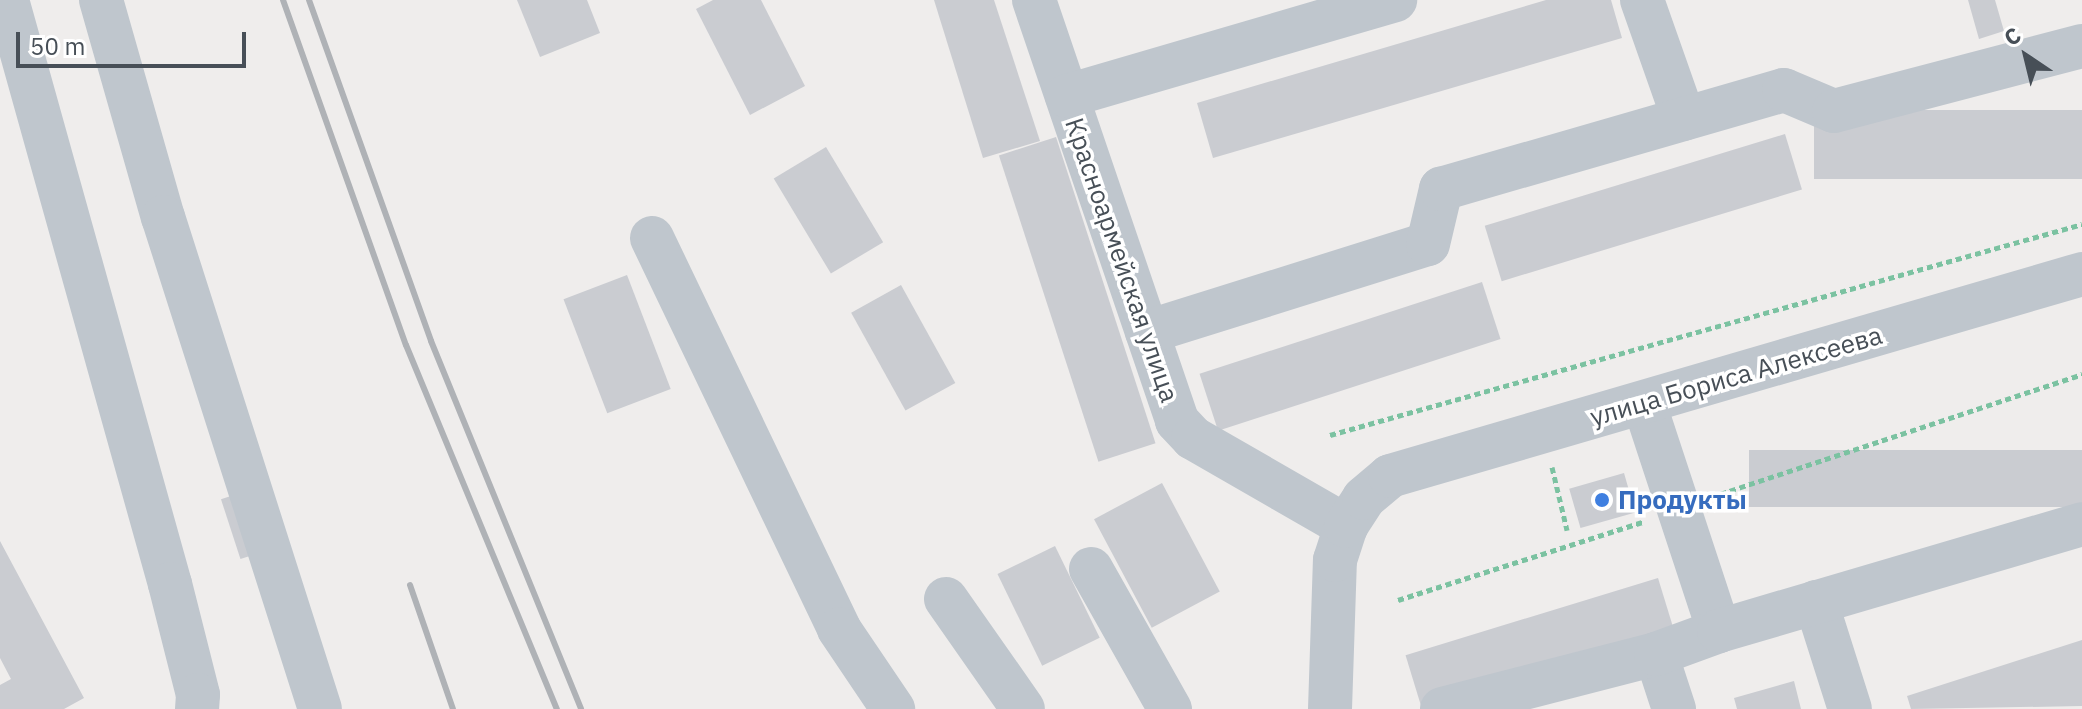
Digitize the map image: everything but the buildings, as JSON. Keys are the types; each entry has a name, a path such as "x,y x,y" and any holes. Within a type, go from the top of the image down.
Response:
{"street":[{"path":"7,0 197,702"},
{"path":"101,0 167,232 320,709"},
{"name":"Красноармейская улица","path":"1034,0 1177,421 1193,438 1346,526"},
{"path":"1067,96 1395,0"},
{"path":"1642,0 1684,119"},
{"path":"1147,332 1428,244 1441,189 1784,90 1834,111 2082,46"},
{"path":"652,238 839,629 893,709"},
{"name":"улица Бориса Алексеева","path":"1346,526 1364,498 1390,476 2082,274"},
{"path":"1644,403 1719,631"},
{"path":"1442,709 1522,699 1719,631 2082,524"},
{"path":"1330,709 1332,596 1346,526"},
{"path":"1091,569 1170,709"},
{"path":"946,599 1023,709"},
{"path":"1816,602 1850,709"},
{"path":"1656,654 1674,709"}],"path":[{"path":"1330,435 2082,224"},
{"path":"1398,600 1678,511 2082,374"},
{"path":"1549,458 1567,530"}],"railway":[{"path":"283,0 406,345 557,709"},
{"path":"309,0 431,341 581,709"},
{"path":"410,585 453,709"}],"place":[{"name":"Продукты","path":"1602,500"}]}
